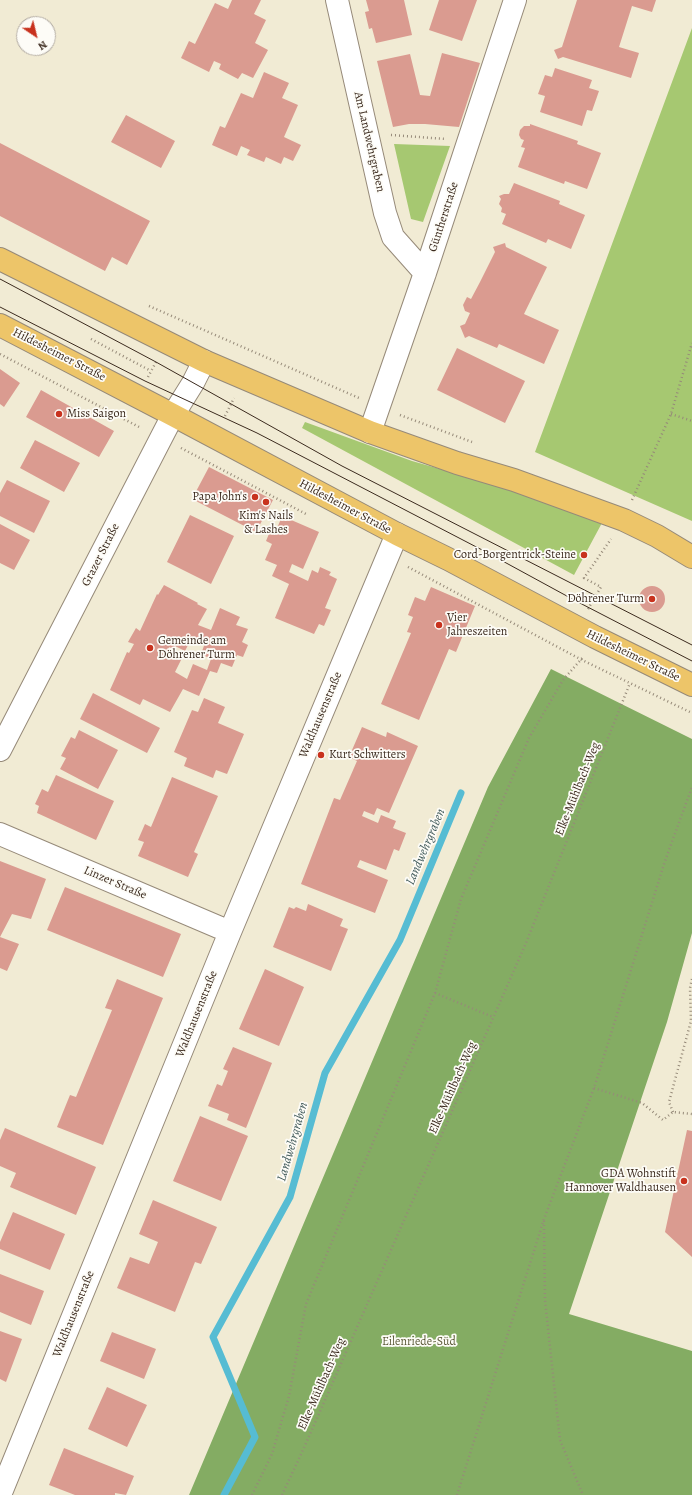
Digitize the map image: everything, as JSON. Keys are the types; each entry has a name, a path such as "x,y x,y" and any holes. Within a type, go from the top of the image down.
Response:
{"main road":[{"path":"0,259 204,361 370,432 457,463 514,480 624,520 657,536 692,557"},
{"name":"Hildesheimer Straße","path":"0,325 397,534 595,637 692,685"}],"street":[{"name":"Am Landwehrgraben","path":"337,0 385,213 392,237 425,273"},
{"name":"Güntherstraße","path":"370,432 425,273 515,0"},
{"name":"Grazer Straße","path":"0,750 173,415 193,383 204,361"},
{"name":"Waldhausenstraße","path":"0,1495 230,932 397,534"},
{"name":"Linzer Straße","path":"0,834 230,932"}],"path":[{"path":"384,135 451,139"},
{"path":"144,304 379,407 476,444"},
{"path":"124,419 179,319"},
{"path":"90,339 151,371"},
{"path":"631,502 671,414 692,343"},
{"path":"203,460 256,353"},
{"path":"0,354 308,515"},
{"path":"671,414 692,421"},
{"path":"587,612 601,587 584,578 612,538"},
{"path":"387,556 582,660 692,713"},
{"path":"252,1495 272,1454 289,1396 306,1304 435,993 461,900 529,738 563,680 582,660 595,637"},
{"name":"Elke-Mühlbach-Weg","path":"282,1495 307,1442 526,943 630,683"},
{"path":"457,1495 544,1218 594,1088 664,861 692,787"},
{"path":"673,1112 669,1102 691,1021 690,988 692,979"},
{"path":"435,993 493,1017"},
{"path":"594,1088 642,1103 663,1120 673,1112 692,1114"},
{"path":"544,1218 544,1300 560,1440 583,1495"}],"green space":[{"path":"692,28 692,521 535,452"},
{"path":"394,144 450,146 423,222 411,219"},
{"path":"305,422 412,461 510,489 603,521 574,575 302,428"},
{"name":"Eilenriede-Süd","path":"551,669 692,739 692,933 667,1022 569,1314 692,1351 692,1495 189,1495 488,787"}],"building":[{"path":"232,0 261,0 254,14 266,20 255,43 268,50 253,78 242,73 238,79 219,69 221,64 214,61 209,72 181,58 189,41 195,44 215,3 228,9"},
{"path":"366,0 404,0 412,35 376,43 372,28 369,29 365,12 369,11"},
{"path":"439,0 477,0 462,41 429,30"},
{"path":"577,0 656,0 652,12 632,6 619,47 639,53 631,78 563,57 558,59 554,50 562,47"},
{"path":"442,53 480,63 459,127 409,124 393,127 377,61 410,54 420,95 430,96"},
{"path":"555,68 592,80 589,88 599,91 592,111 587,110 582,126 540,112 545,96 538,94 545,75 552,77"},
{"path":"264,72 289,83 282,98 298,105 284,137 301,145 293,161 284,157 281,164 266,157 264,162 247,155 250,150 241,146 237,156 212,145 220,126 225,128 241,93 253,98"},
{"path":"126,115 175,141 161,168 111,142"},
{"path":"530,124 578,141 577,144 601,153 587,189 565,181 564,184 518,167 525,148 521,147 524,140 521,139 519,135 520,130 524,126 530,126"},
{"path":"0,143 150,221 127,265 112,257 105,271 0,216"},
{"path":"514,183 560,201 559,204 585,215 571,249 548,239 546,243 502,224 506,214 501,212 502,208 499,204 501,199 499,196 509,194"},
{"path":"505,243 506,247 547,267 524,314 559,330 544,364 499,344 497,348 469,336 465,338 460,326 465,324 470,313 465,311 463,305 467,297 471,299 480,282 495,252 493,247"},
{"path":"457,348 525,381 505,423 437,390"},
{"path":"0,369 20,383 4,407 0,404"},
{"path":"41,390 114,431 99,457 26,417"},
{"path":"35,440 80,463 64,492 20,468"},
{"path":"209,467 273,500 256,532 192,499"},
{"path":"7,480 50,501 34,533 0,516 0,493"},
{"path":"190,515 234,536 211,584 167,562"},
{"path":"282,516 319,532 303,569 292,564 289,572 308,581 312,570 318,573 320,567 331,572 329,575 337,579 325,608 331,610 324,626 319,624 314,634 275,618 289,584 272,576 277,565 265,560 272,544 266,541 271,529 276,531"},
{"path":"0,524 30,540 14,570 0,563"},
{"name":"Gemeinde am Döhrener Turm","path":"164,585 198,603 197,604 207,609 198,625 211,630 220,608 240,617 236,625 248,629 242,642 248,645 243,657 237,655 232,667 221,663 217,673 210,671 199,696 183,689 170,712 143,699 140,705 110,690 127,652 129,653 134,644 128,642 136,628 140,631 157,594 158,595","holes":["192,637 205,643 201,654 211,659 207,670 193,664 187,679 175,672 182,658 168,651 169,647 174,649 175,646 185,651"]},
{"name":"Döhrener Turm","path":"652,586 661,590 665,599 661,608 652,612 643,608 639,599 643,590"},
{"path":"431,587 475,606 456,652 449,649 419,720 381,704 411,633 407,632 413,617 408,615 415,597 425,601"},
{"path":"93,693 160,728 147,753 80,719"},
{"path":"204,698 225,707 218,723 244,734 227,774 216,770 213,778 184,766 187,758 174,752 192,710 198,712"},
{"path":"362,727 386,737 387,732 418,746 389,813 377,808 374,815 364,811 362,816 378,823 381,815 396,821 393,828 406,833 399,851 394,849 386,870 360,860 357,867 388,880 375,913 301,884 334,798 340,800 357,761 349,757"},
{"path":"79,730 118,750 98,789 60,769 66,758 61,756 71,737 75,739"},
{"path":"56,775 114,801 96,840 37,813 39,806 35,804 42,789 48,792"},
{"path":"172,777 218,796 194,852 198,854 188,877 138,856 144,842 138,840 145,824 151,827"},
{"path":"0,861 46,879 31,919 12,914 0,937"},
{"path":"65,887 181,934 163,977 47,930"},
{"path":"308,904 343,919 340,926 348,929 331,971 273,947 289,907 294,909 296,907 306,911"},
{"path":"0,937 19,944 7,971 0,968"},
{"path":"265,969 304,987 279,1046 239,1029"},
{"path":"117,979 163,998 103,1145 57,1127 70,1095 76,1097 112,1010 105,1008"},
{"path":"233,1047 272,1063 246,1128 227,1120 229,1114 208,1106 217,1084 222,1086 228,1071 223,1069"},
{"path":"200,1116 248,1136 221,1201 173,1181"},
{"path":"5,1128 96,1167 76,1215 10,1187 16,1173 0,1166 0,1140"},
{"name":"GDA Wohnstift Hannover Waldhausen","path":"687,1130 692,1131 692,1257 665,1232"},
{"path":"153,1200 217,1227 201,1264 195,1262 175,1312 117,1288 130,1257 149,1264 158,1242 139,1234"},
{"path":"13,1212 65,1234 50,1270 0,1249 0,1242"},
{"path":"0,1274 44,1291 31,1325 0,1312"},
{"path":"0,1331 22,1339 6,1382 0,1379"},
{"path":"112,1332 156,1349 144,1379 100,1361"},
{"path":"107,1387 147,1405 127,1447 88,1429"},
{"path":"64,1448 134,1476 126,1495 115,1493 115,1495 75,1495 49,1485"}],"waterway":[{"name":"Landwehrgraben","path":"224,1495 255,1437 213,1337 290,1197 325,1073 400,940 461,793"}],"tram line":[{"path":"0,279 156,362 342,466 692,645"},
{"path":"0,307 145,381 257,433 692,661"}],"place":[{"name":"Miss Saigon","path":"59,414"},
{"name":"Papa John's","path":"255,497"},
{"name":"Kim's Nails & Lashes","path":"266,502"},
{"name":"Cord-Borgentrick-Steine","path":"584,555"},
{"name":"Döhrener Turm","path":"652,599"},
{"name":"Vier Jahreszeiten","path":"439,625"},
{"name":"Gemeinde am Döhrener Turm","path":"150,648"},
{"name":"Kurt Schwitters","path":"321,755"},
{"name":"GDA Wohnstift Hannover Waldhausen","path":"684,1181"}]}
